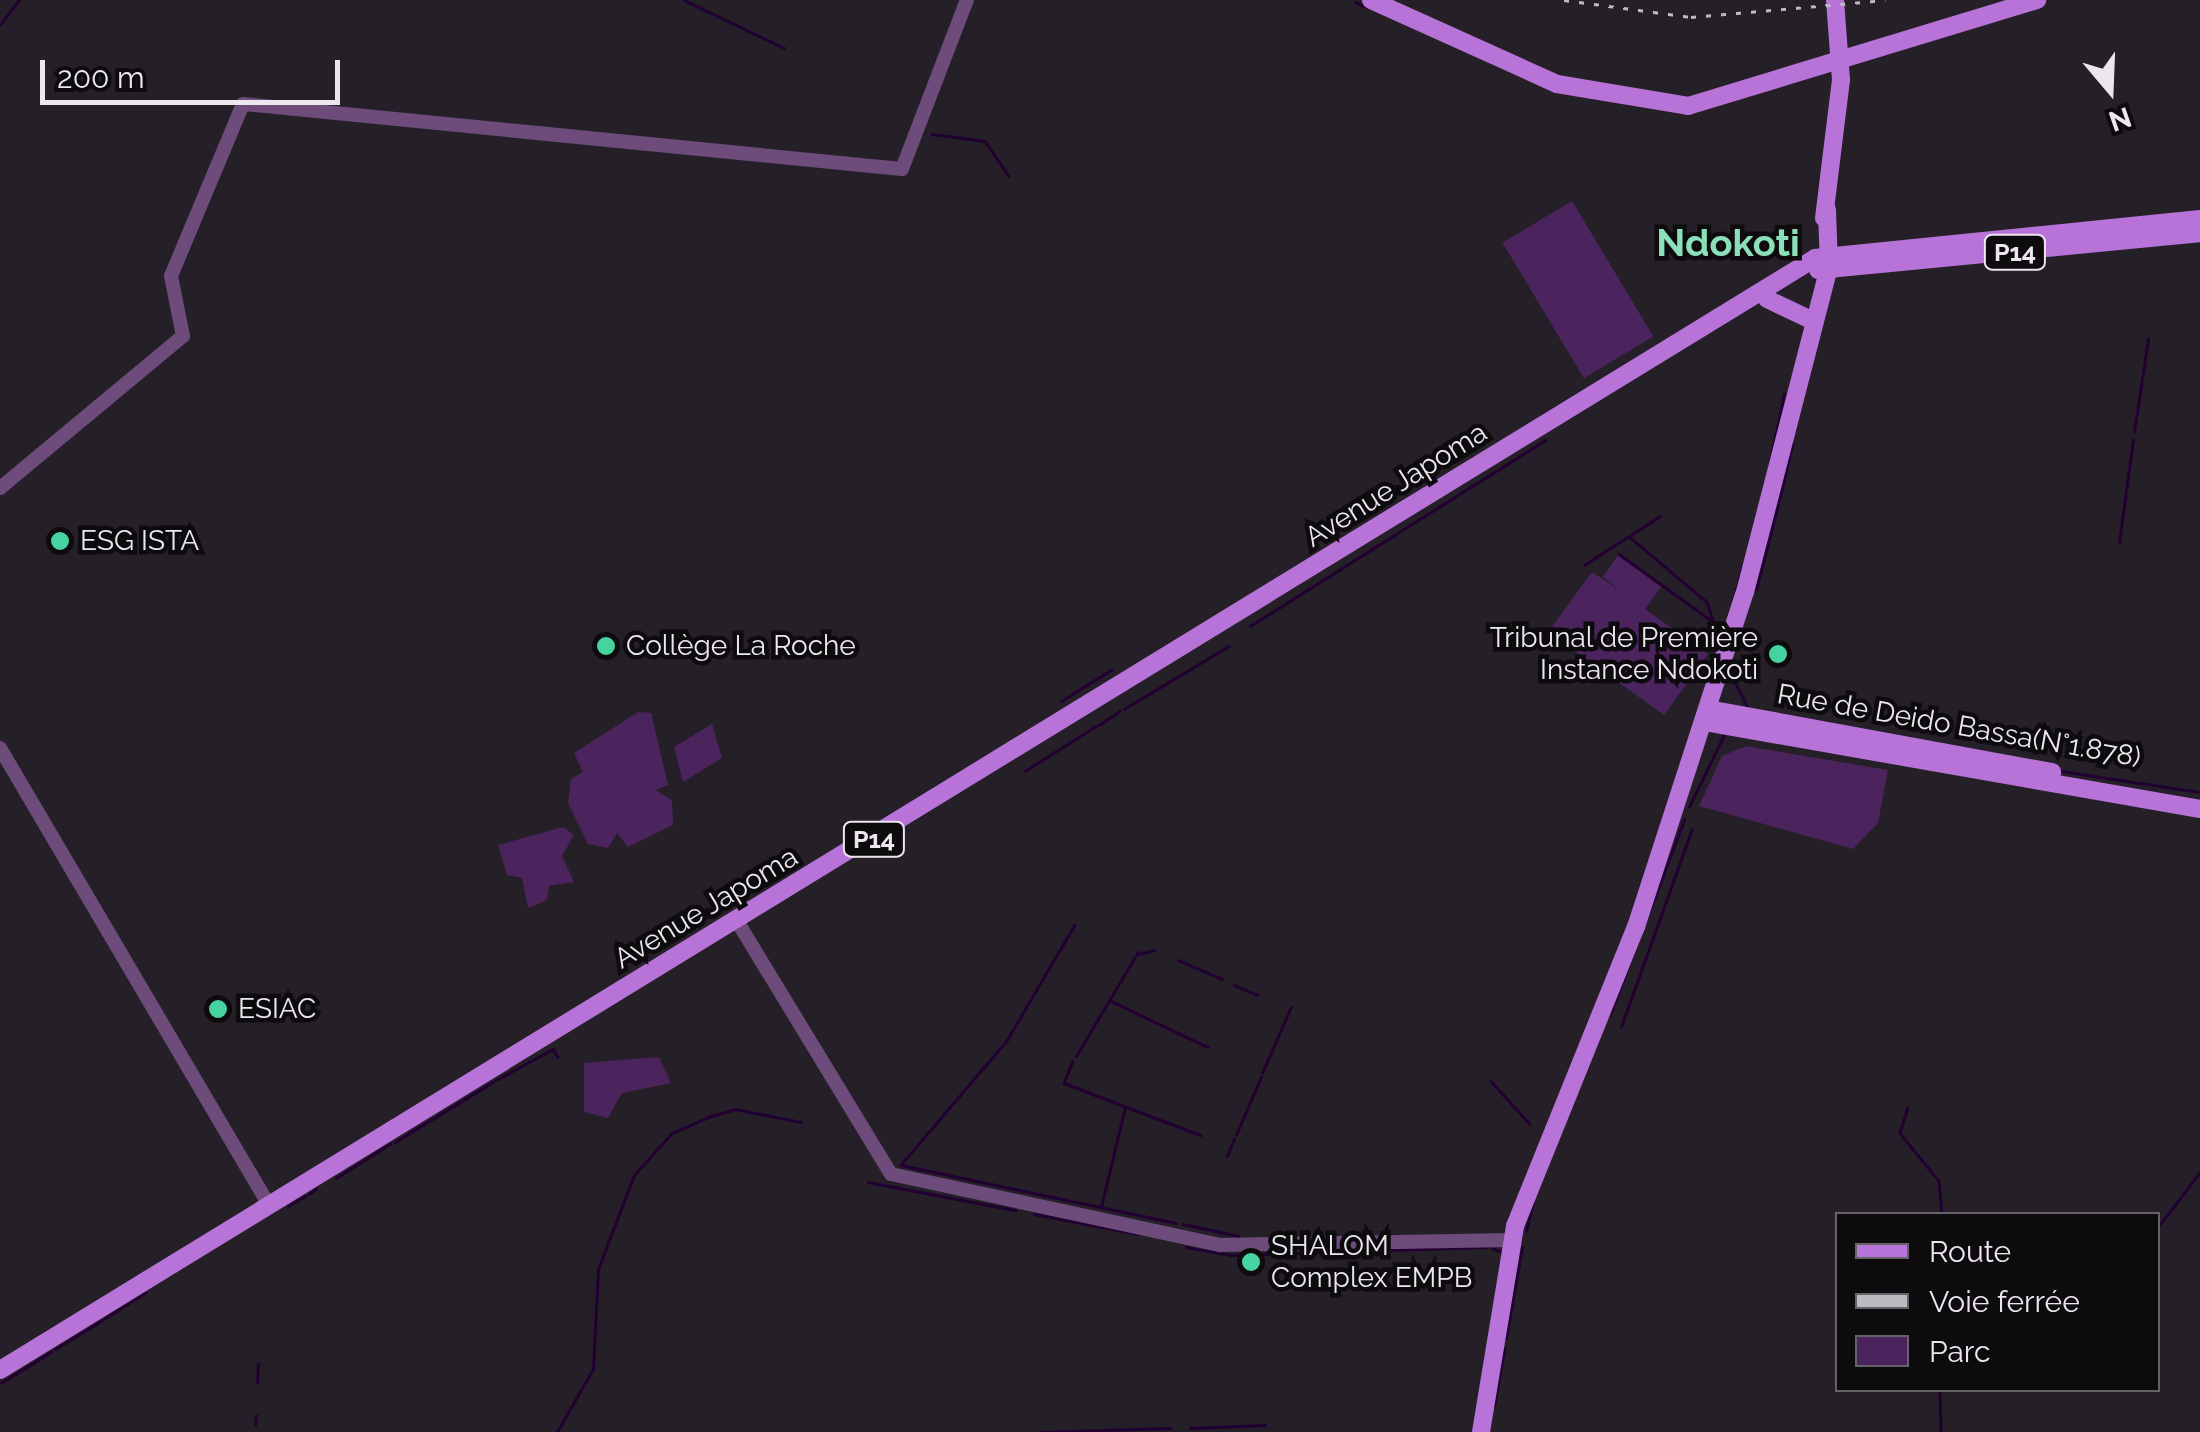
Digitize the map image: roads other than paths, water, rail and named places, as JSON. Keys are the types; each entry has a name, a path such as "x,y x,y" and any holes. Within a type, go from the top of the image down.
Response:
{"main road":[{"path":"1370,0 1557,84 1633,104 1688,106 1842,55 2037,0"},
{"path":"1481,1432 1511,1240 1636,927 1706,715 1808,320 1822,263 1842,55 1835,0"},
{"path":"1827,212 1855,250"},
{"name":"Avenue Japoma","path":"0,1370 1746,304 1822,263 1855,250 2200,219"},
{"name":"Avenue Japoma","path":"1746,304 1767,299 1822,263 2200,233"},
{"path":"1767,299 1808,320"},
{"path":"1706,715 2200,809"},
{"name":"Rue de Deido Bassa(N°1.878)","path":"1706,715 2200,798"}],"street":[{"path":"0,488 184,336 171,276 242,104 902,168 967,0"},
{"path":"0,748 269,1204"},
{"path":"736,921 890,1174 1220,1244 1511,1240"}],"waterway":[{"path":"0,25 19,0"},
{"path":"684,0 784,48"},
{"path":"1355,2 1367,7"},
{"path":"932,134 985,141 1009,176"},
{"path":"2134,432 2148,339"},
{"path":"1769,466 1784,394"},
{"path":"1250,626 1545,440"},
{"path":"2119,543 2133,440"},
{"path":"1778,505 1792,445"},
{"path":"1756,590 1777,508"},
{"path":"1584,565 1660,516"},
{"path":"1631,538 1707,602 1717,632 1706,639"},
{"path":"1619,554 1712,621"},
{"path":"1735,595 1742,567"},
{"path":"1124,709 1229,646"},
{"path":"1061,701 1111,670"},
{"path":"1734,680 1748,707"},
{"path":"1099,725 1120,711"},
{"path":"1025,771 1096,726"},
{"path":"1689,807 1724,735"},
{"path":"2061,771 2200,792"},
{"path":"1610,1015 1684,820"},
{"path":"1621,1027 1692,829"},
{"path":"1075,925 1007,1041 901,1165 1176,1223"},
{"path":"1139,954 1155,950"},
{"path":"1076,1056 1138,952"},
{"path":"1178,960 1222,979"},
{"path":"1234,985 1257,995"},
{"path":"1111,1001 1208,1047"},
{"path":"1262,1073 1291,1007"},
{"path":"496,1080 553,1049 558,1057"},
{"path":"1073,1061 1064,1083 1200,1135"},
{"path":"1236,1135 1261,1077"},
{"path":"1491,1081 1530,1124"},
{"path":"395,1142 493,1082"},
{"path":"1101,1207 1125,1107"},
{"path":"1908,1108 1900,1133 1939,1181 1942,1212"},
{"path":"557,1432 593,1369 598,1269 634,1175 672,1133 711,1116 735,1109 801,1122"},
{"path":"1227,1156 1234,1139"},
{"path":"336,1178 390,1144"},
{"path":"2160,1224 2200,1172"},
{"path":"868,1182 1015,1210"},
{"path":"309,1194 316,1189"},
{"path":"288,1206 305,1196"},
{"path":"1526,1231 1533,1203"},
{"path":"1034,1214 1138,1234"},
{"path":"1183,1224 1239,1236"},
{"path":"1186,1247 1231,1255 1487,1247"},
{"path":"1506,1339 1522,1247"},
{"path":"1492,1248 1502,1252"},
{"path":"104,1319 145,1293"},
{"path":"55,1349 101,1321"},
{"path":"1494,1406 1504,1349"},
{"path":"1,1383 51,1352"},
{"path":"257,1383 258,1364"},
{"path":"1940,1392 1941,1432"},
{"path":"255,1425 256,1416"},
{"path":"1190,1428 1265,1425"},
{"path":"1040,1432 1170,1428"}],"railway":[{"path":"1564,0 1691,17 1885,0"}],"place":[{"name":"ESG ISTA","path":"60,541"},
{"name":"Collège La Roche","path":"606,646"},
{"name":"Tribunal de Première Instance Ndokoti","path":"1778,654"},
{"name":"ESIAC","path":"218,1009"},
{"name":"SHALOM Complex EMPB","path":"1251,1262"}],"district":[{"name":"Ndokoti","path":"1728,243"}]}
